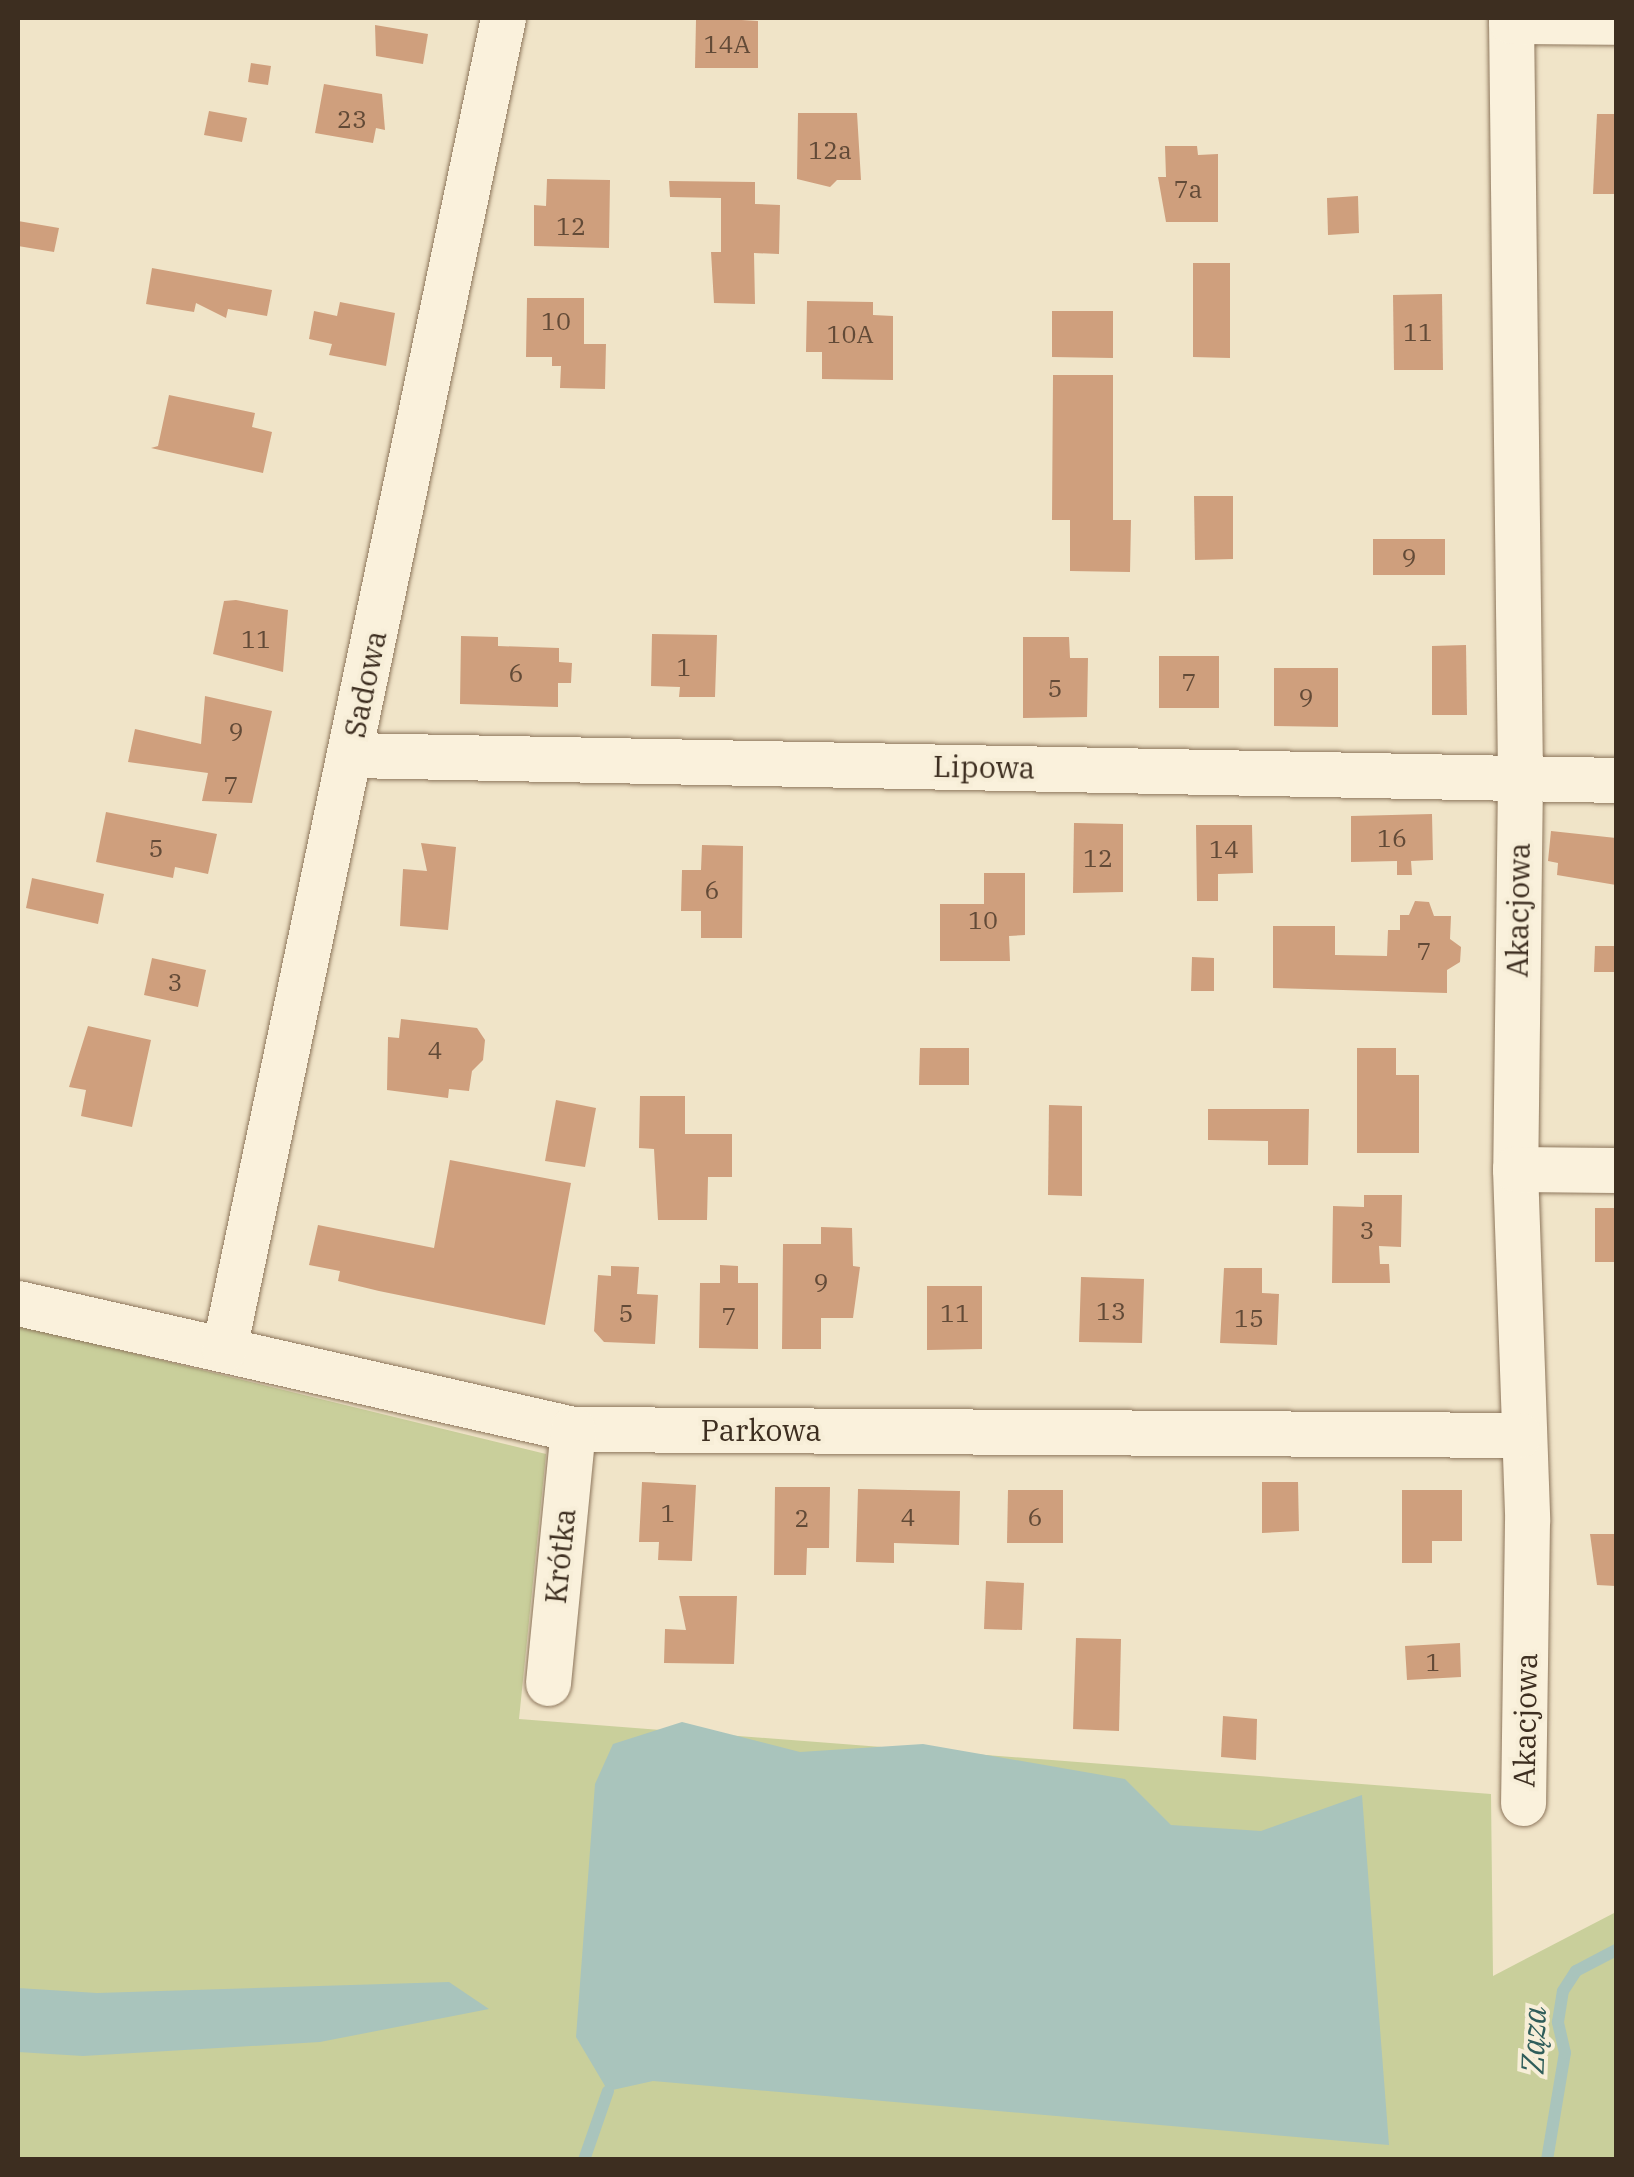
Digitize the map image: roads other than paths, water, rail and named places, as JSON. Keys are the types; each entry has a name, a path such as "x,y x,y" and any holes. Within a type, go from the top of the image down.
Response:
{"street":[{"name":"Sadowa","path":"224,1349 504,18"},
{"path":"1512,19 1616,22"},
{"name":"Akacjowa","path":"1512,19 1520,778 1515,1169 1519,1435 1527,1522 1524,1802"},
{"name":"Lipowa","path":"351,756 1616,780"},
{"path":"1515,1169 1616,1170"},
{"name":"Parkowa","path":"18,1304 573,1429 1519,1435"},
{"name":"Krótka","path":"548,1684 573,1429"}],"water":[{"path":"682,1722 800,1752 923,1744 1125,1779 1171,1825 1261,1831 1362,1795 1389,2145 653,2081 608,2091 576,2037 595,1784 613,1744"},
{"path":"449,1982 489,2009 320,2042 83,2056 18,2052 18,1988 97,1993"}],"waterway":[{"name":"Ząza","path":"1547,2160 1565,2053 1558,2022 1563,1991 1576,1971 1616,1950"},
{"path":"584,2160 608,2091"}]}
